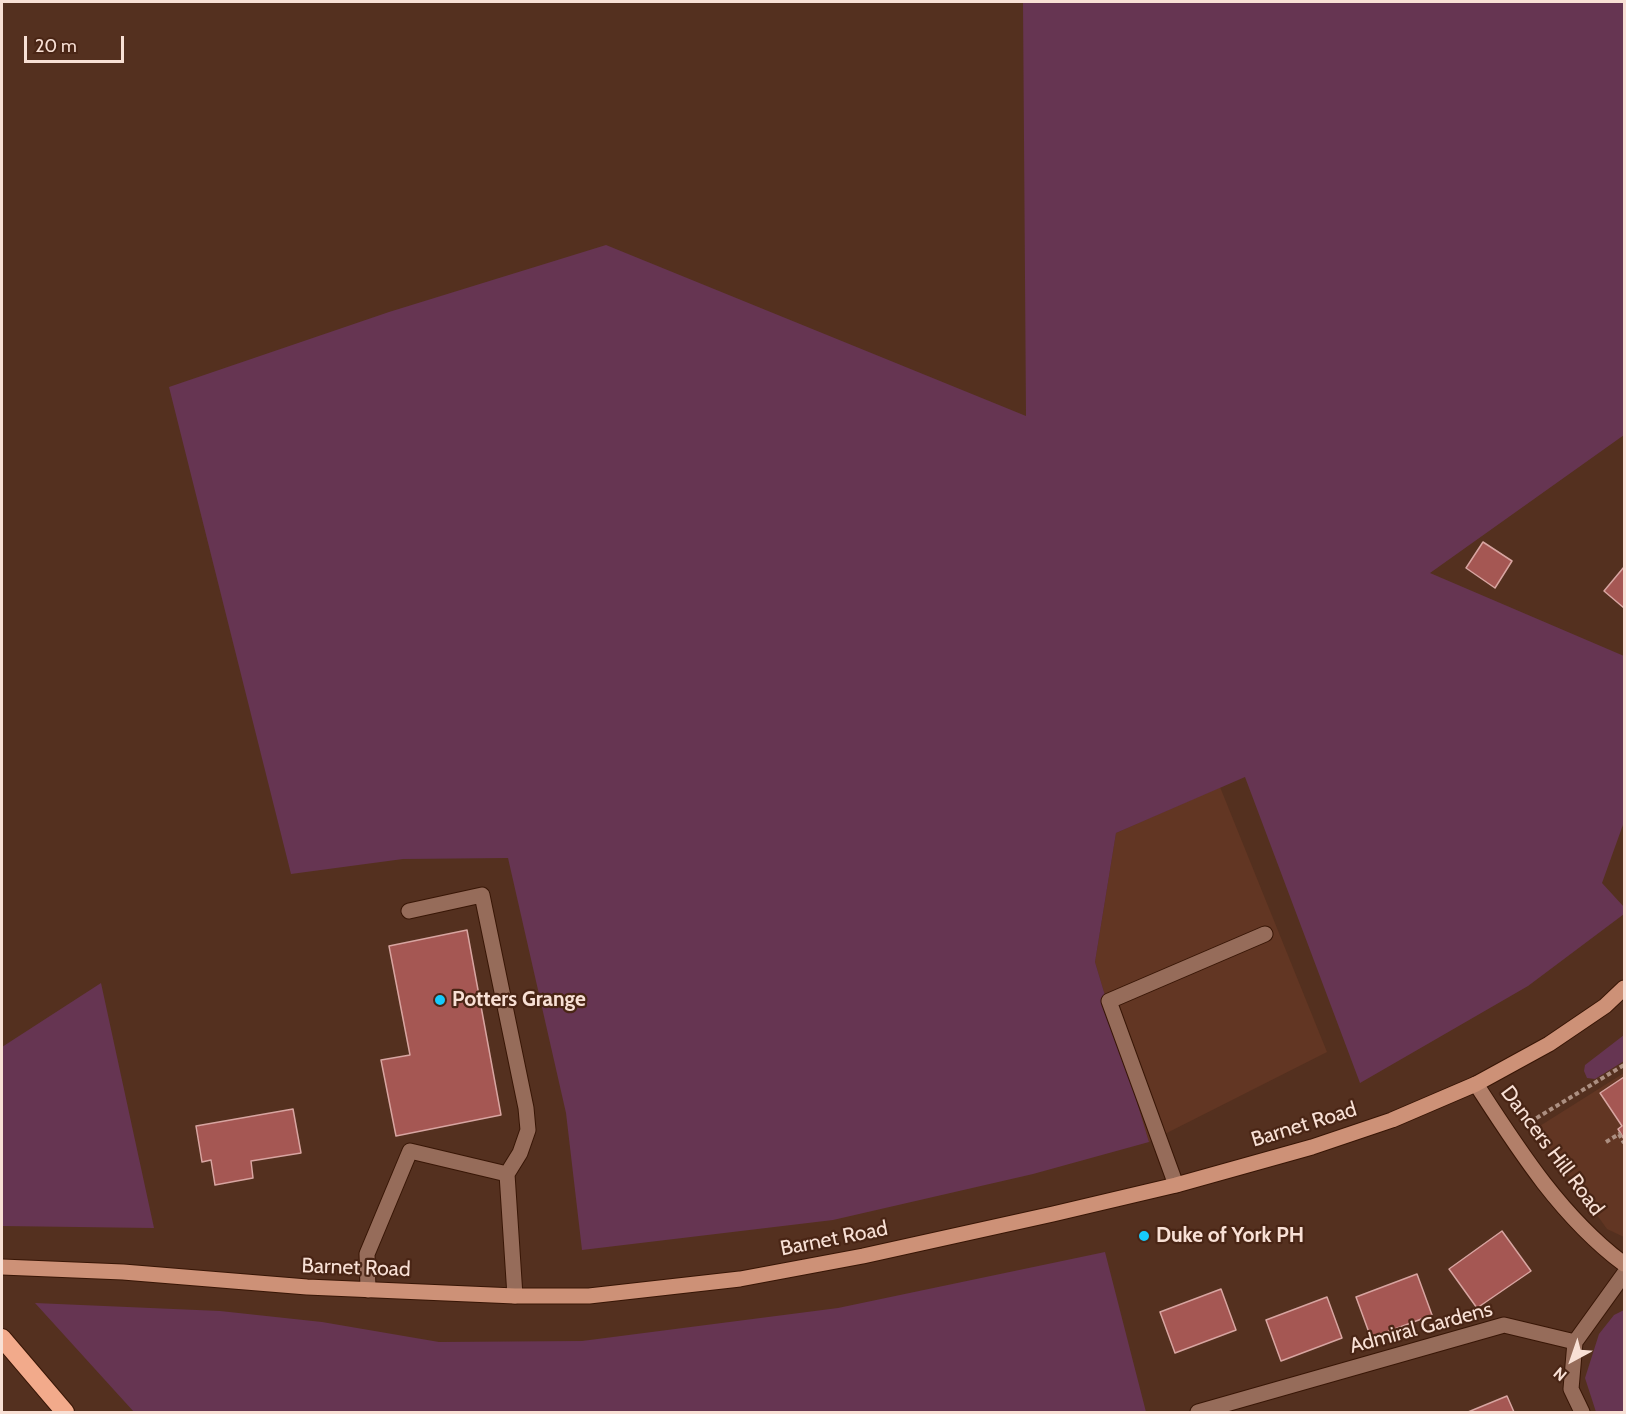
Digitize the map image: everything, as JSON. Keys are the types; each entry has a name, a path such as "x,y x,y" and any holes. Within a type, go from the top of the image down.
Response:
{"highway":[{"path":"3,1340 65,1413"}],"main road":[{"name":"Barnet Road","path":"2,1267 123,1272 307,1287 515,1296 589,1296 740,1279 919,1244 1176,1185 1392,1120 1476,1084 1549,1044 1605,1006 1624,988"}],"street":[{"name":"Dancers Hill Road","path":"1476,1084 1509,1134 1568,1214 1606,1251 1624,1264"}],"lane":[{"path":"409,911 482,895 526,1108 528,1130 520,1153 507,1174 515,1296"},
{"path":"1176,1185 1110,1001 1265,934"},
{"path":"368,1290 367,1254 410,1151 507,1174"},
{"path":"1582,1413 1571,1389 1575,1342 1624,1274"},
{"name":"Admiral Gardens","path":"1197,1413 1504,1325 1575,1342"}],"path":[{"path":"1509,1134 1624,1065"},
{"path":"1606,1142 1619,1134 1624,1143"}],"shaded area":[{"path":"1023,2 1624,2 1624,435 1430,573 1624,656 1624,822 1602,883 1624,907 1624,914 1528,986 1360,1083 1245,777 1116,833 1095,962 1149,1142 1033,1174 833,1220 582,1250 566,1113 508,858 403,859 291,874 169,387 389,312 606,245 1026,416"},
{"path":"1220,787 1327,1052 1149,1142 1095,962 1116,833"},
{"path":"101,983 154,1228 2,1226 2,1047"},
{"path":"1624,1035 1624,1061 1595,1079 1587,1078 1584,1071 1585,1065"},
{"path":"1624,1073 1624,1237 1607,1229 1535,1129"},
{"path":"1105,1252 1146,1412 134,1412 35,1303 220,1311 322,1322 439,1342 582,1341 838,1308"},
{"path":"1624,1310 1624,1412 1596,1412 1585,1378 1599,1334 1614,1315"}],"building":[{"path":"1483,542 1512,561 1495,588 1466,568"},
{"path":"1624,567 1624,608 1604,591"},
{"name":"Potters Grange","path":"467,930 501,1115 396,1136 381,1060 410,1055 389,946"},
{"path":"1624,1077 1624,1139 1618,1129 1622,1126 1600,1093"},
{"path":"293,1109 301,1153 251,1161 253,1178 215,1185 211,1160 202,1162 196,1126"},
{"path":"1502,1231 1531,1271 1477,1308 1449,1269"},
{"path":"1417,1274 1432,1315 1371,1338 1356,1297"},
{"path":"1221,1289 1236,1330 1175,1353 1160,1312"},
{"path":"1327,1297 1342,1338 1281,1361 1266,1320"},
{"path":"1507,1396 1514,1412 1468,1412"}],"place":[{"name":"Potters Grange","path":"440,1000"},
{"name":"Duke of York PH","path":"1144,1236"}]}
